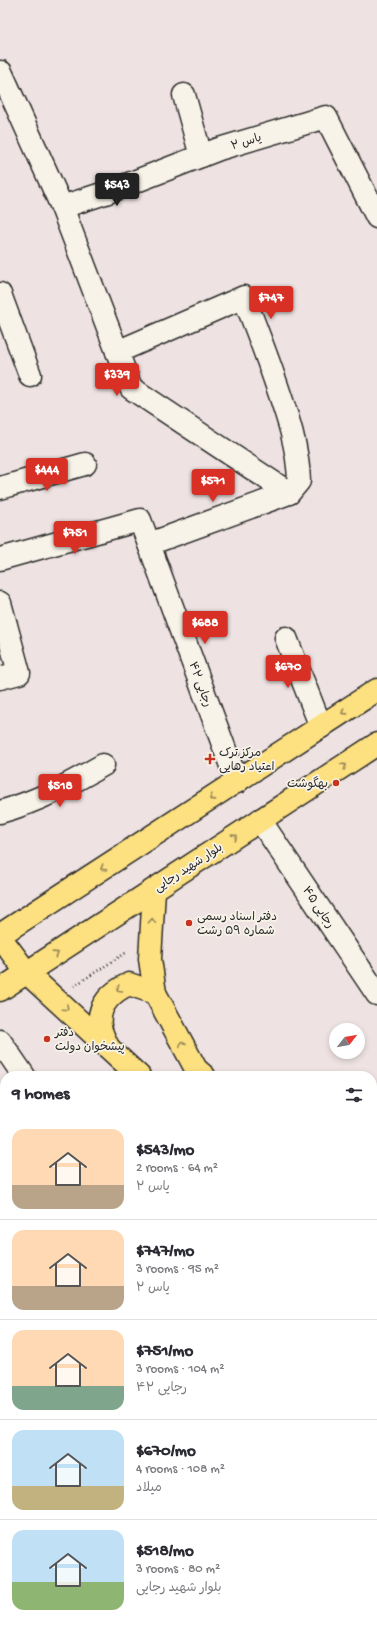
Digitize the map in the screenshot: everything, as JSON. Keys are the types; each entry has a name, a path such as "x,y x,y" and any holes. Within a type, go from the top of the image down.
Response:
{"main road":[{"path":"134,1071 56,998 27,973 0,936 377,690"},
{"name":"بلوار شهید رجایی","path":"0,990 377,744"},
{"path":"154,890 150,959 155,993 198,1071"},
{"path":"108,1047 100,1026 102,1006 116,990 129,984 155,993"}],"street":[{"path":"0,70 62,208 131,388 289,493"},
{"path":"184,95 201,156"},
{"name":"یاس ۲","path":"62,208 108,192 219,149 326,117 377,217"},
{"path":"0,294 30,375"},
{"path":"117,352 244,297 292,428 298,461 299,481 289,493 149,544"},
{"path":"0,488 85,464"},
{"name":"رجایی ۴۲","path":"0,559 140,520 237,782"},
{"path":"0,603 19,673 0,678"},
{"path":"286,638 321,727"},
{"path":"0,812 24,806 64,788 103,765"},
{"name":"رجایی ۴۵","path":"260,820 377,994"},
{"path":"0,1041 21,1071"}],"path":[{"path":"56,998 152,936"}],"place":[{"name":"مرکز ترک اعتیاد رهایی","path":"210,759"},
{"name":"بهگوشت","path":"336,783"},
{"name":"دفتر اسناد رسمی شماره ۵۹ رشت","path":"189,923"},
{"name":"دفتر پیشخوان دولت","path":"47,1039"}]}
